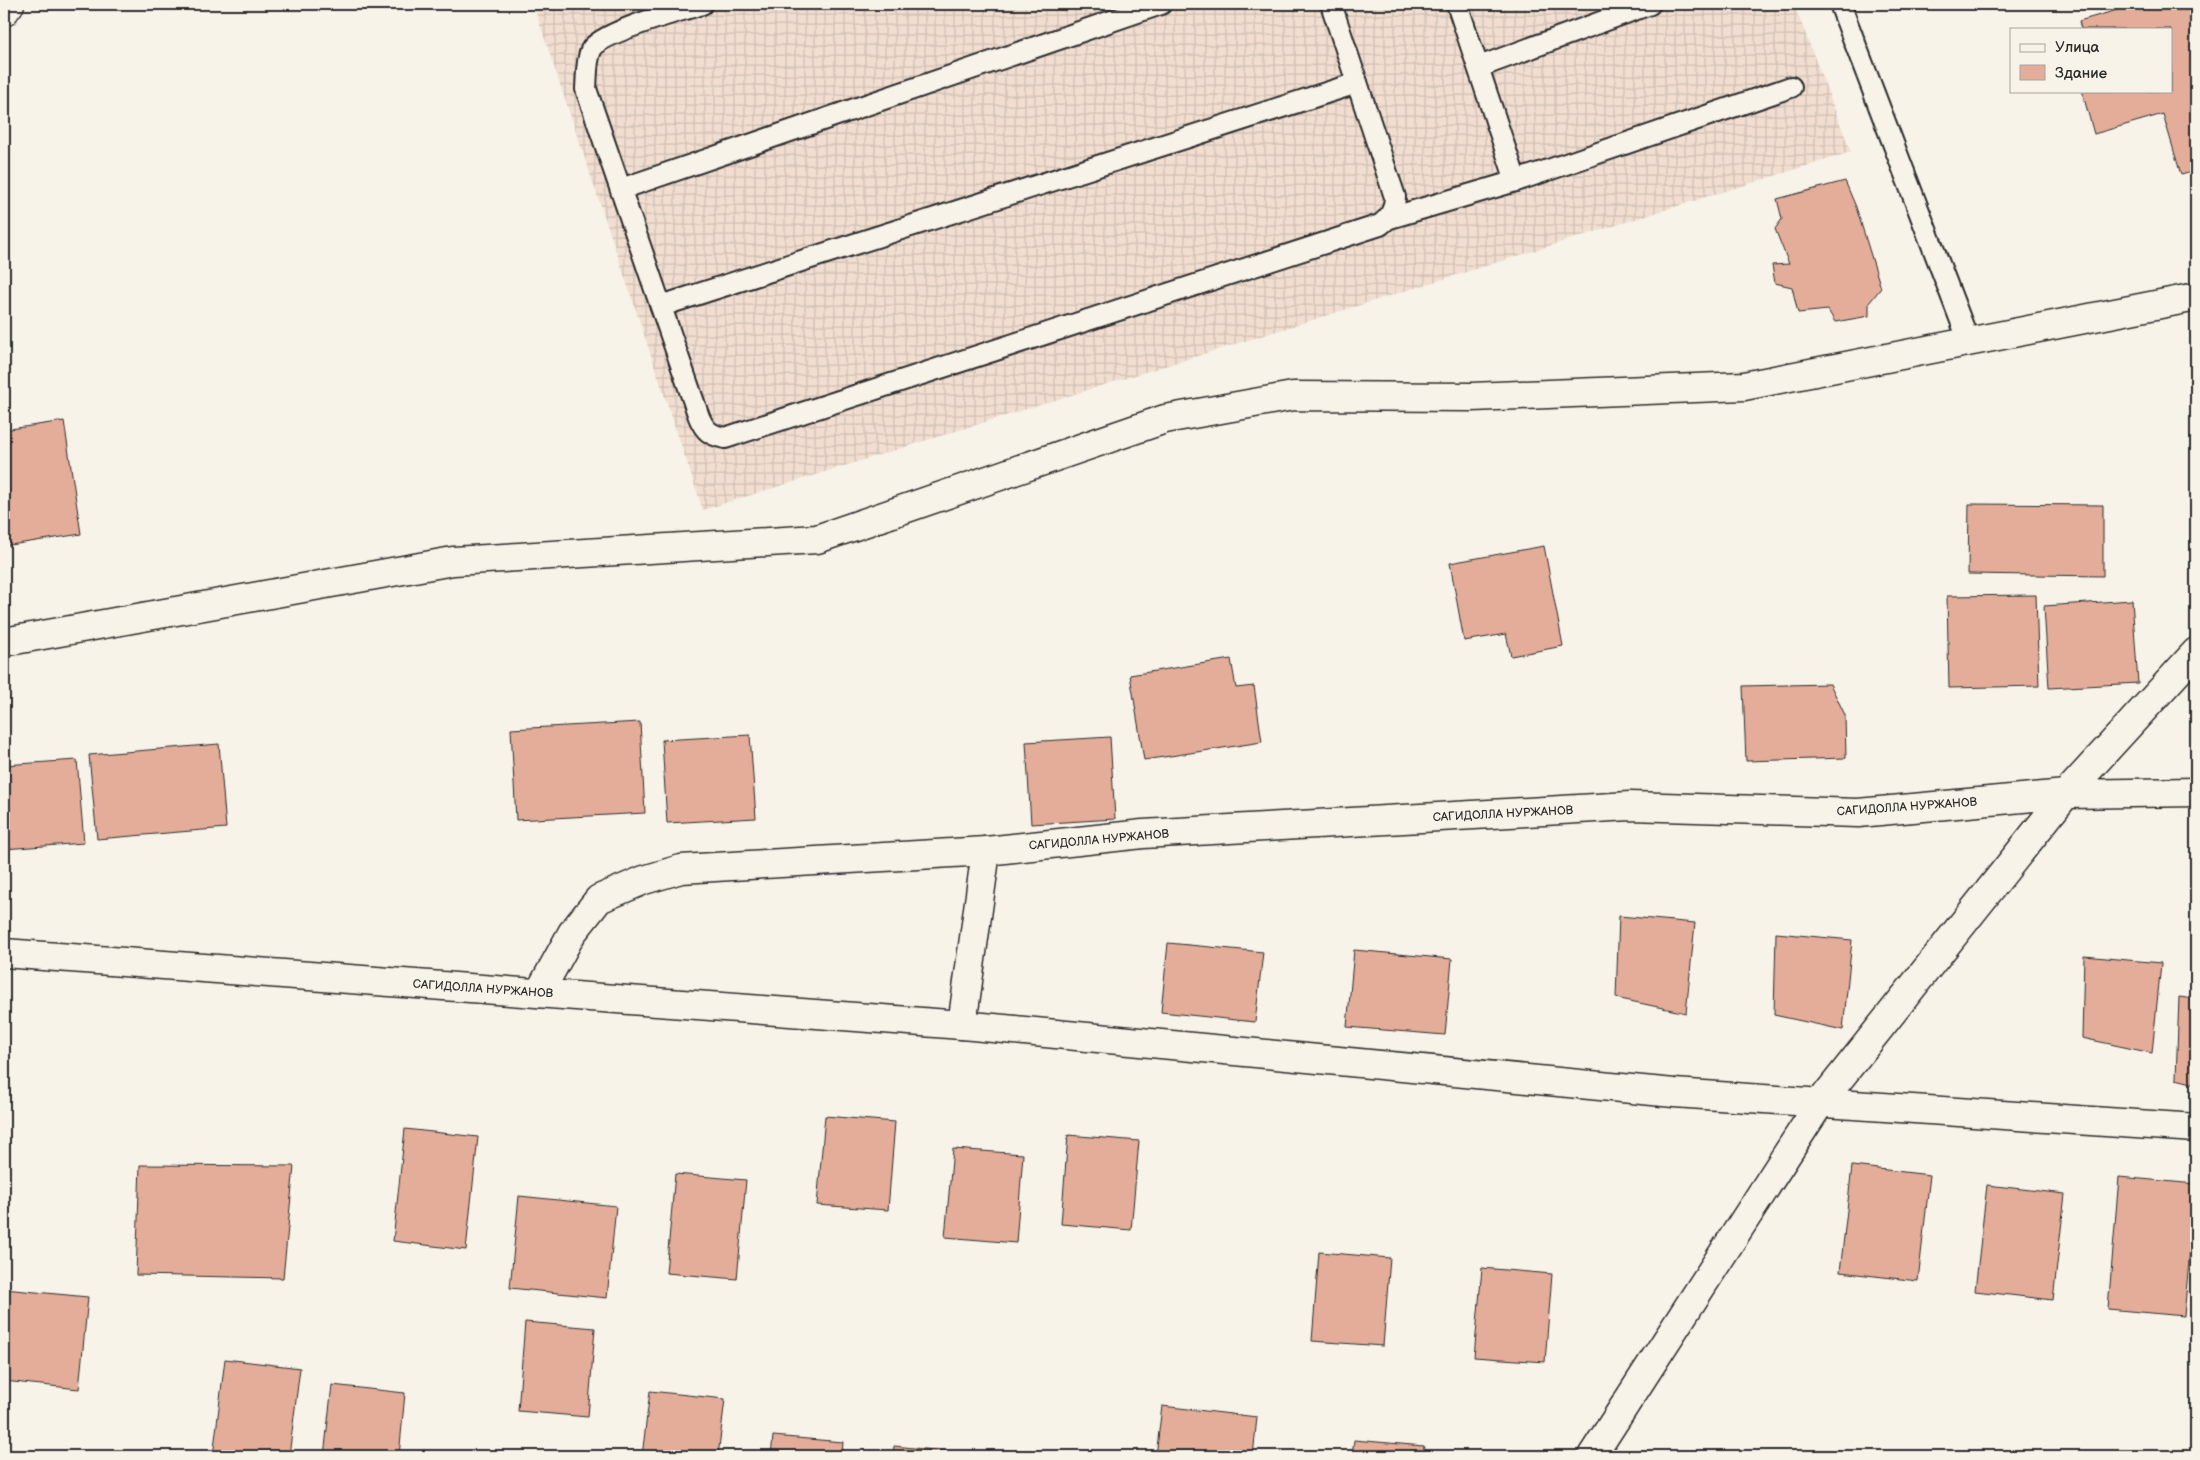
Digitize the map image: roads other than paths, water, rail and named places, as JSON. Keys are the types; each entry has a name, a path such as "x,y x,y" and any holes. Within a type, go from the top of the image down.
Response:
{"street":[{"path":"4,12 10,4"},
{"path":"4,642 453,561 817,539 1165,419 1293,396 1472,397 1744,386 2196,297"},
{"path":"1592,1456 1820,1103 2066,794 2196,652"},
{"name":"САГИДОЛЛА НУРЖАНОВ","path":"539,993 572,933 599,899 644,880 681,868 986,851 1143,834 1630,806 1858,813 2066,794 2196,792"},
{"path":"962,1025 986,851"},
{"name":"САГИДОЛЛА НУРЖАНОВ","path":"4,954 962,1025 1674,1093 2196,1128"}],"lane":[{"path":"702,4 610,34 592,48 588,63 586,89 698,417 705,430 713,436 725,438 1380,224 1390,218 1516,181 1791,87"},
{"path":"621,189 1161,4"},
{"path":"1331,4 1395,196 1394,209 1390,218"},
{"path":"1458,4 1516,181"},
{"path":"1478,67 1650,4"},
{"path":"1840,4 1968,342"},
{"path":"661,306 1357,83"}]}
